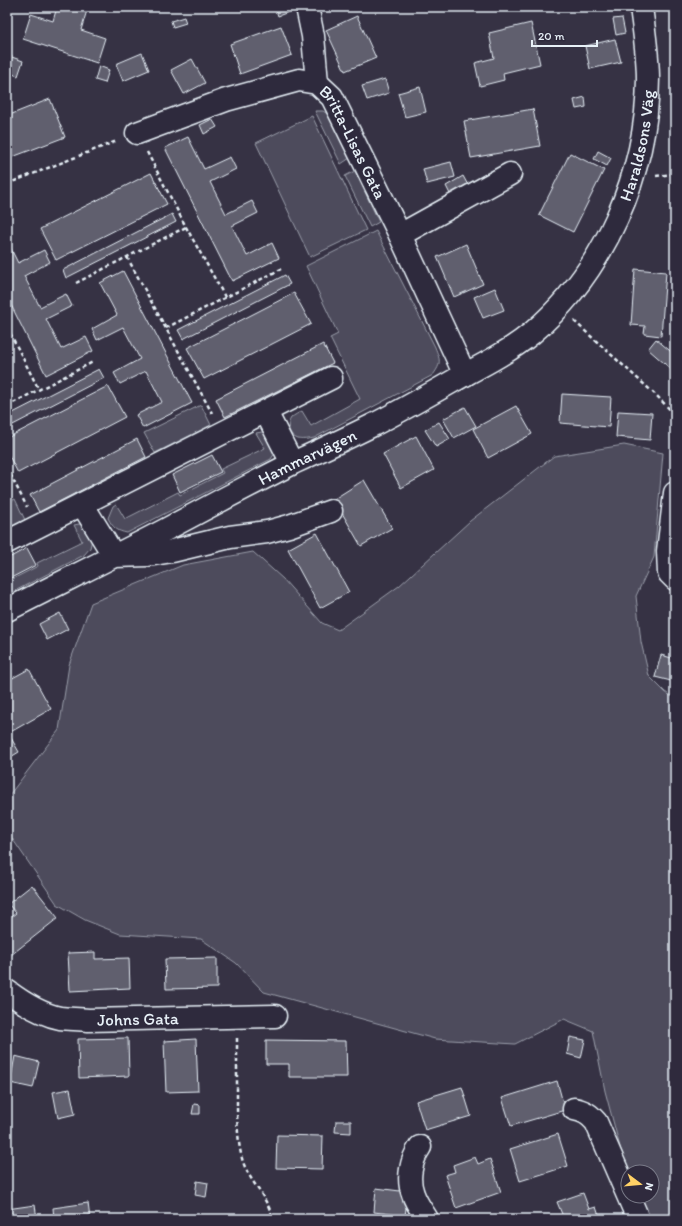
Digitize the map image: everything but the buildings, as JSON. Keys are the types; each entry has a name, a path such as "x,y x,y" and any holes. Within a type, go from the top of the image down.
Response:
{"street":[{"path":"307,7 313,36 316,83"},
{"name":"Haraldsons Väg","path":"585,274 602,248 617,218 632,178 642,136 647,104 648,77 641,7"},
{"name":"Britta-Lisas Gata","path":"137,133 240,96 299,80 316,83 332,97 400,235 465,375"},
{"path":"400,235 510,174"},
{"name":"Hammarvägen","path":"7,610 292,464 372,426 493,360 531,334 559,308 585,274"},
{"path":"7,542 331,378"},
{"path":"266,412 292,464"},
{"path":"675,493 668,551 669,573 675,580"},
{"path":"82,504 114,556 148,555 172,551 230,537 268,532 290,526 330,511"},
{"name":"Johns Gata","path":"7,992 38,1011 59,1018 88,1020 275,1016"},
{"path":"574,1109 581,1110 589,1114 596,1122 633,1207 636,1219"},
{"path":"420,1146 415,1154 412,1164 411,1181 413,1194 427,1219"}],"path":[{"path":"7,184 137,133 186,227 225,297"},
{"path":"76,284 186,227"},
{"path":"127,257 223,433"},
{"path":"166,328 281,269"},
{"path":"559,308 657,396 675,415"},
{"path":"7,327 39,390"},
{"path":"7,406 94,362"},
{"path":"7,468 38,527"},
{"path":"237,1016 238,1142 248,1173 271,1210 273,1219"}],"shaded area":[{"path":"315,111 323,111 329,115 350,158 341,164"},
{"path":"312,116 366,230 310,257 256,143"},
{"path":"355,171 379,222 370,227 345,176"},
{"path":"376,231 435,347 439,358 438,367 433,375 314,438 295,438 289,430 289,421 302,411 311,426 360,399 330,338 338,334 306,266"},
{"path":"201,405 211,425 155,453 144,433"},
{"path":"256,433 267,433 275,453 271,459 127,533 114,527 108,518 113,506 116,504 125,519 178,492 180,495 223,473 221,469 265,448"},
{"path":"624,445 663,453 654,557 636,596 641,642 649,676 665,692 675,699 675,1219 646,1219 640,1204 660,1204 660,1164 625,1164 605,1091 593,1031 564,1019 515,1044 435,1039 264,992 236,963 201,939 120,934 85,920 57,904 7,831 7,798 59,730 69,665 91,603 183,565 253,552 283,579 322,623 338,630 399,586 470,521 554,456"},
{"path":"15,499 25,520 7,529 7,503"},
{"path":"74,525 84,525 92,539 90,548 84,555 7,595 7,582 38,566 37,563 82,541"}]}
